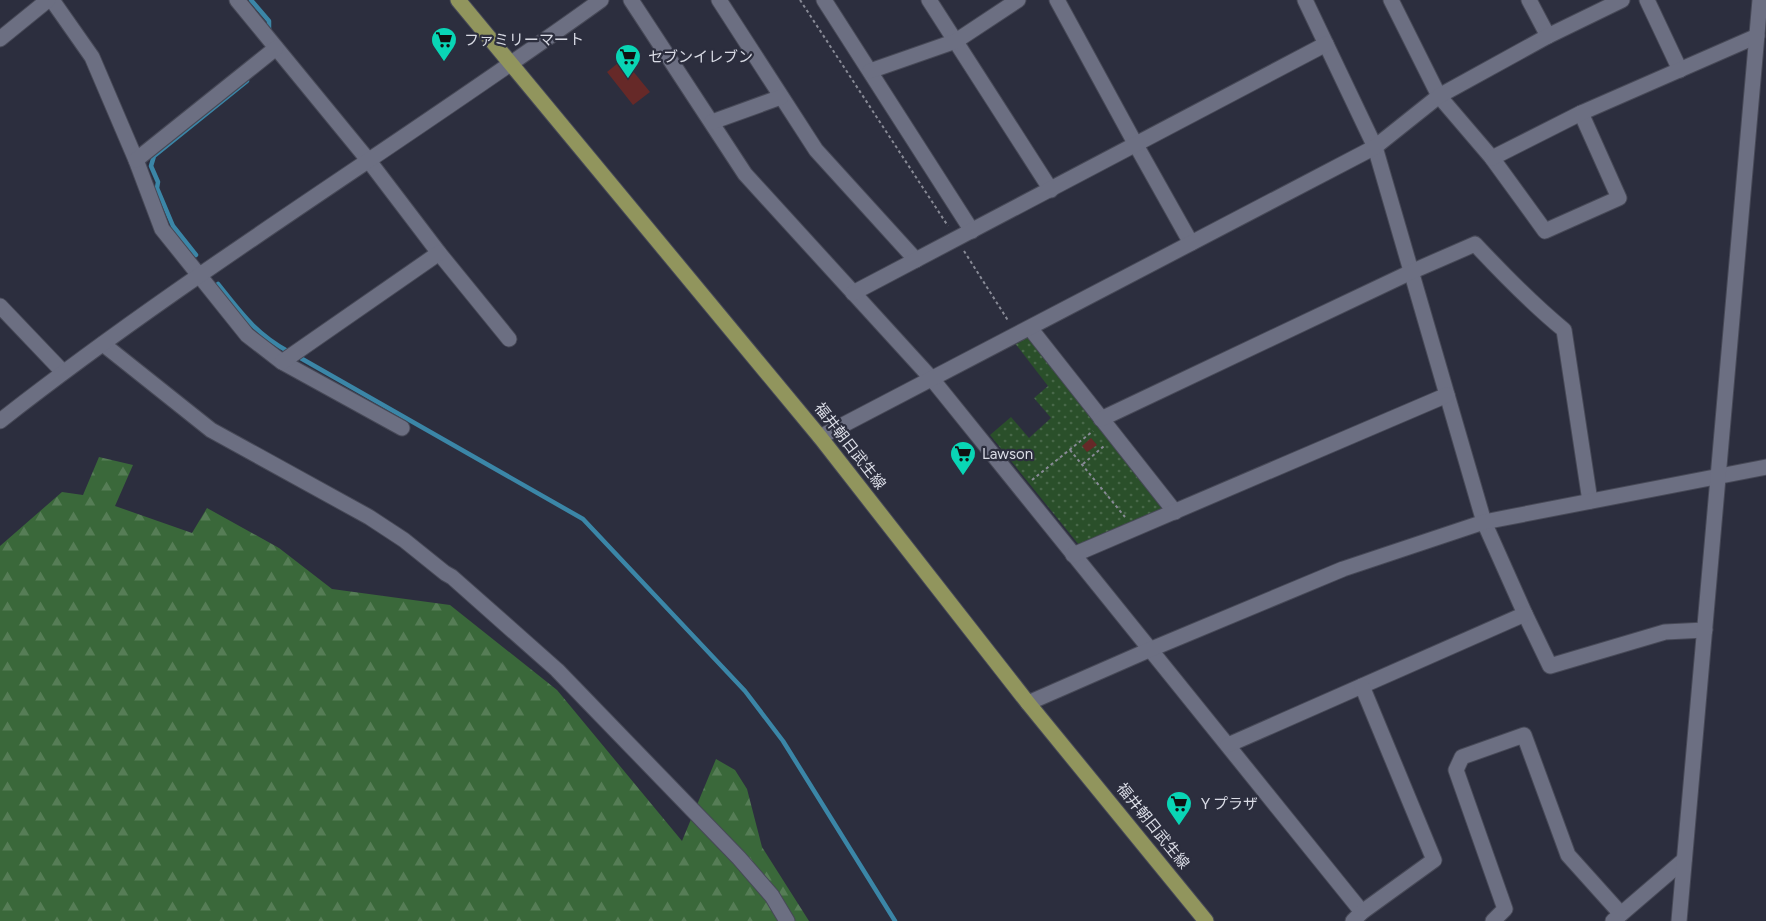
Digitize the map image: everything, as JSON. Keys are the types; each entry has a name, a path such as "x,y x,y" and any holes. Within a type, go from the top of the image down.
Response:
{"main road":[{"name":"福井朝日武生線","path":"458,0 820,437 1028,703 1206,921"}],"street":[{"path":"0,39 50,0 92,57 136,160 162,229 247,335 282,362 402,428"},
{"path":"237,0 369,161 439,253 509,339"},
{"path":"0,421 63,372 199,276 512,64 601,0"},
{"path":"632,0 745,174 932,379 1228,745 1357,916 1434,860 1362,686"},
{"path":"718,0 816,150 916,260"},
{"path":"824,0 972,231"},
{"path":"929,0 1051,190"},
{"path":"870,70 956,41 1018,0"},
{"path":"1058,0 1191,243"},
{"path":"1305,0 1375,147 1484,522 1550,666 1665,632 1705,630"},
{"path":"1391,0 1440,96 1492,158 1545,231 1619,198 1581,113"},
{"path":"1529,0 1548,36"},
{"path":"820,437 1375,147 1440,96 1548,36 1622,0"},
{"path":"1647,0 1680,70"},
{"path":"1679,921 1760,0"},
{"path":"1492,158 1581,113 1757,36"},
{"path":"853,293 1326,44"},
{"path":"136,160 276,48"},
{"path":"712,122 781,97"},
{"path":"1098,424 1411,272 1475,244 1532,303 1564,330 1590,501"},
{"path":"282,362 439,253"},
{"path":"0,306 63,372"},
{"path":"1023,331 1098,424 1115,437 1174,512"},
{"path":"103,344 211,430 369,517 404,540 452,577 557,670 739,858 772,897 787,921"},
{"path":"1073,555 1447,395"},
{"path":"1028,703 1343,568 1484,522 1766,467"},
{"path":"1228,745 1525,614"},
{"path":"1493,921 1505,909 1456,770 1462,757 1524,735 1568,855 1617,917 1684,860"}],"path":[{"path":"800,0 956,239 1023,331"},
{"path":"1021,490 1098,424"},
{"path":"1082,464 1115,437"},
{"path":"1070,450 1136,529"}],"green space":[{"path":"1026,335 1163,510 1079,545 990,435 1011,417 1029,438 1051,418 1034,398 1048,386 1014,342"},
{"path":"99,457 133,465 115,506 192,533 207,508 279,548 332,589 450,605 557,690 682,841 716,759 735,770 747,789 762,847 809,921 0,921 0,546 62,492 83,495"}],"building":[{"path":"623,59 650,92 633,105 607,72"},
{"path":"1091,438 1097,445 1087,452 1082,446"}],"waterway":[{"path":"251,0 269,21 269,32"},
{"path":"196,255 173,226 157,188 158,182 151,166 154,156 247,81"},
{"path":"218,284 258,330 289,352"},
{"path":"297,356 583,519 745,691 783,741 895,921"}],"place":[{"name":"ファミリーマート","path":"444,63"},
{"name":"セブンイレブン","path":"628,80"},
{"name":"Lawson","path":"963,477"},
{"name":"Ｙプラザ","path":"1179,827"}]}
